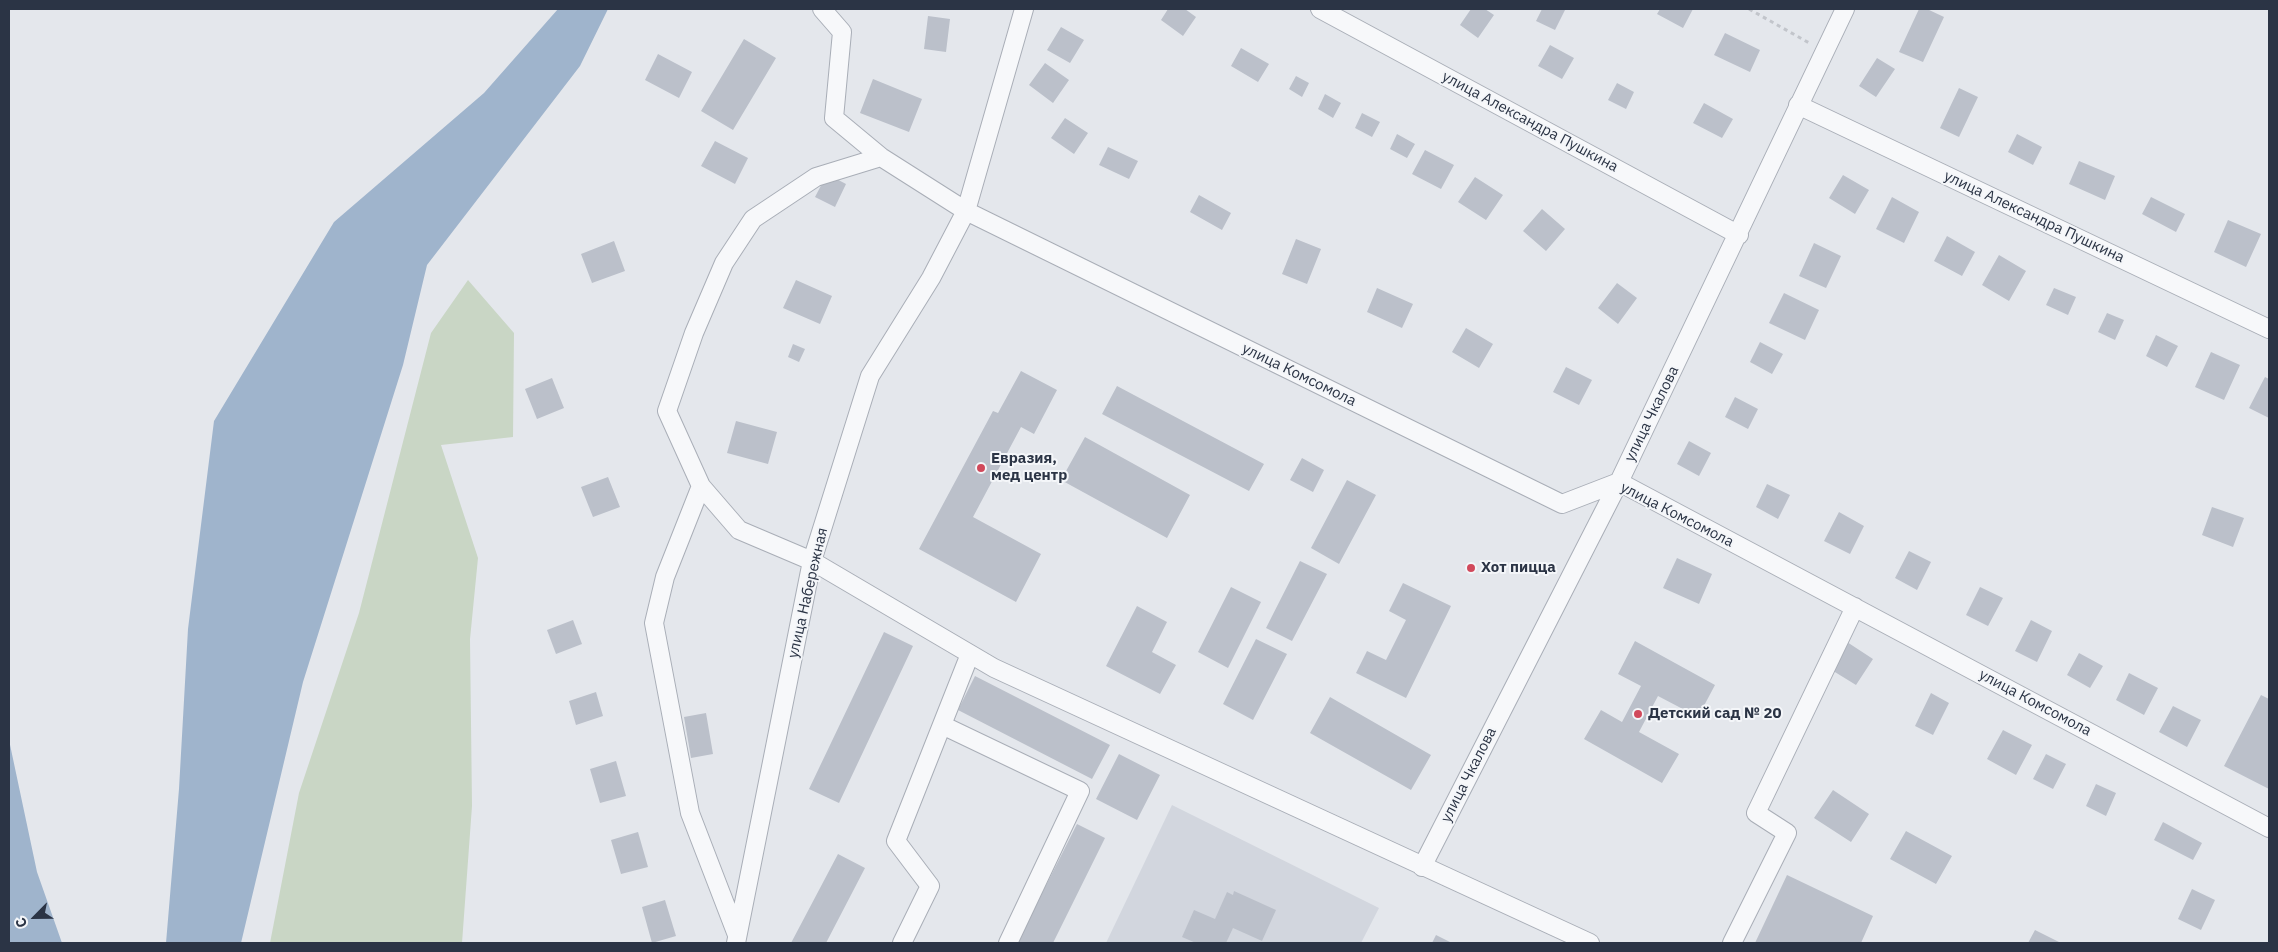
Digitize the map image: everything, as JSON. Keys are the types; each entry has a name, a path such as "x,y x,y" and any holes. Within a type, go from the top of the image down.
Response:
{"street":[{"name":"улица Комсомола","path":"822,9 842,32 834,118 881,157 966,211 1562,504 1619,482 2269,828"},
{"name":"улица Набережная","path":"736,939 812,561 870,376 931,278 966,211 1024,9"},
{"name":"улица Александра Пушкина","path":"1320,9 1739,235"},
{"name":"улица Чкалова","path":"1422,867 1619,482 1739,235 1798,105 1845,9"},
{"name":"улица Александра Пушкина","path":"1798,105 2269,330"},
{"path":"881,157 816,177 753,220 724,264 694,332 667,411 701,486 739,530 812,561 994,668 1590,943"},
{"path":"701,486 665,577 654,623 690,813 736,939"},
{"path":"1732,943 1787,833 1756,813 1855,607"},
{"path":"902,943 930,886 896,841 970,654"},
{"path":"942,725 1080,791 1008,943"}],"path":[{"path":"1749,9 1772,24 1825,51"}],"shaded area":[{"path":"1172,805 1379,908 1361,943 1106,943"}],"green space":[{"path":"468,280 514,333 513,437 441,445 478,558 470,639 472,806 462,943 270,943 299,793 359,613 431,333"}],"water":[{"path":"558,9 608,9 580,66 427,265 403,365 303,682 241,943 166,943 179,789 188,629 214,421 334,222 484,93"},
{"path":"9,740 37,872 62,943 9,943"}],"building":[{"path":"1168,9 1185,9 1196,17 1183,36 1161,20"},
{"path":"1471,9 1485,9 1494,15 1478,38 1460,25"},
{"path":"1542,9 1565,10 1555,30 1536,21"},
{"path":"1660,9 1693,9 1683,28 1657,14"},
{"path":"1919,9 1927,9 1944,17 1923,62 1899,52"},
{"path":"928,16 950,19 946,52 924,49"},
{"path":"1061,27 1084,40 1070,63 1047,50"},
{"path":"1725,33 1760,50 1750,72 1714,55"},
{"path":"744,39 776,58 733,130 701,111"},
{"path":"1550,45 1574,58 1562,79 1538,66"},
{"path":"1241,48 1269,64 1258,82 1231,66"},
{"path":"658,54 692,72 679,98 645,80"},
{"path":"1877,58 1895,69 1876,97 1859,86"},
{"path":"1045,63 1069,80 1053,103 1029,85"},
{"path":"1296,76 1309,83 1302,97 1289,89"},
{"path":"873,79 922,99 909,132 860,113"},
{"path":"1617,83 1634,92 1626,109 1608,100"},
{"path":"1959,88 1978,97 1959,137 1940,128"},
{"path":"1325,94 1341,103 1333,118 1318,109"},
{"path":"1704,103 1733,119 1722,138 1693,123"},
{"path":"1362,113 1380,122 1372,137 1355,128"},
{"path":"1065,118 1088,133 1074,154 1051,138"},
{"path":"1397,134 1415,144 1407,158 1390,149"},
{"path":"2017,134 2042,147 2033,165 2008,152"},
{"path":"715,141 748,158 735,184 701,166"},
{"path":"1108,147 1138,161 1129,179 1099,165"},
{"path":"1425,150 1454,165 1441,189 1412,174"},
{"path":"2079,161 2115,176 2105,200 2069,184"},
{"path":"827,174 846,184 835,207 815,197"},
{"path":"1843,175 1869,190 1855,214 1829,198"},
{"path":"1475,177 1503,195 1486,220 1458,202"},
{"path":"1199,195 1231,213 1222,230 1190,212"},
{"path":"1892,197 1919,212 1904,243 1876,229"},
{"path":"2151,197 2185,214 2176,232 2142,214"},
{"path":"1542,209 1565,229 1546,251 1523,231"},
{"path":"2228,220 2261,234 2246,267 2214,252"},
{"path":"1947,236 1975,252 1962,276 1934,261"},
{"path":"1296,239 1321,249 1307,284 1282,274"},
{"path":"614,241 625,271 592,283 581,254"},
{"path":"1814,243 1841,256 1826,288 1799,276"},
{"path":"1999,255 2026,271 2009,301 1982,285"},
{"path":"796,280 832,296 820,324 783,308"},
{"path":"1617,283 1637,298 1618,324 1598,308"},
{"path":"1377,288 1413,304 1402,328 1367,312"},
{"path":"2054,288 2076,297 2068,315 2046,305"},
{"path":"1784,293 1819,310 1805,340 1769,323"},
{"path":"2107,313 2124,320 2115,340 2098,332"},
{"path":"1466,328 1493,344 1479,368 1452,352"},
{"path":"2156,335 2178,346 2167,367 2146,356"},
{"path":"1760,342 1783,354 1772,374 1750,362"},
{"path":"793,344 805,349 799,362 788,357"},
{"path":"2211,352 2240,365 2224,400 2195,387"},
{"path":"1566,367 1592,380 1579,405 1553,392"},
{"name":"Евразия, мед центр","path":"1021,371 1057,390 1034,434 1021,427 973,517 1041,554 1016,602 919,549 993,411 998,413"},
{"path":"2265,377 2269,379 2269,418 2249,408"},
{"path":"552,378 564,408 537,419 525,389"},
{"path":"1117,386 1264,464 1249,491 1102,414"},
{"path":"1735,397 1758,409 1748,429 1725,417"},
{"path":"736,421 777,432 768,464 727,453"},
{"path":"1085,437 1190,495 1167,538 1061,480"},
{"path":"1689,441 1711,453 1699,476 1677,464"},
{"path":"1302,458 1324,470 1313,492 1290,480"},
{"path":"608,477 620,507 593,517 581,487"},
{"path":"1347,480 1376,495 1339,564 1311,548"},
{"path":"1767,484 1790,495 1778,519 1756,507"},
{"path":"2212,507 2244,518 2233,547 2202,535"},
{"path":"1839,512 1864,526 1850,554 1824,541"},
{"path":"1909,551 1931,562 1917,590 1895,578"},
{"path":"1677,558 1712,574 1699,604 1663,588"},
{"path":"1300,561 1327,574 1292,641 1266,628"},
{"path":"1403,583 1451,606 1406,698 1356,673 1367,651 1386,660 1406,620 1389,611"},
{"path":"1231,587 1261,602 1228,668 1198,652"},
{"path":"1980,587 2003,598 1988,626 1966,615"},
{"path":"1137,606 1167,622 1152,652 1176,665 1160,694 1106,666"},
{"path":"573,620 582,644 556,654 547,630"},
{"path":"2031,620 2052,631 2037,662 2015,651"},
{"path":"884,632 913,646 839,803 809,789"},
{"path":"1256,639 1287,654 1253,720 1223,704"},
{"name":"Детский сад № 20","path":"1635,641 1715,685 1698,717 1658,696 1639,732 1679,754 1662,783 1584,739 1601,710 1622,722 1641,686 1618,674"},
{"path":"1847,642 1873,659 1856,685 1830,669"},
{"path":"2079,653 2103,666 2090,688 2067,675"},
{"path":"2129,673 2158,688 2144,715 2116,700"},
{"path":"975,676 1110,745 1092,779 958,710"},
{"path":"596,692 603,716 576,725 569,701"},
{"path":"1931,693 1949,703 1933,735 1915,726"},
{"path":"2261,695 2269,699 2269,789 2224,766"},
{"path":"1330,697 1431,755 1411,790 1310,733"},
{"path":"2173,706 2201,720 2187,747 2159,732"},
{"path":"706,713 713,754 691,758 684,717"},
{"path":"2003,730 2032,745 2016,775 1987,759"},
{"path":"1119,754 1160,775 1137,820 1096,799"},
{"path":"2046,754 2066,764 2053,789 2033,779"},
{"path":"616,761 626,796 600,803 590,769"},
{"path":"2096,784 2116,793 2106,816 2086,806"},
{"path":"1833,790 1869,814 1851,842 1814,818"},
{"path":"2163,822 2202,843 2193,860 2154,840"},
{"path":"1077,824 1105,838 1053,943 1017,943"},
{"path":"1906,831 1952,856 1936,884 1890,859"},
{"path":"638,832 648,867 621,874 611,840"},
{"path":"838,854 865,868 826,943 791,943"},
{"path":"1787,875 1873,916 1861,943 1755,943"},
{"path":"2192,889 2215,900 2201,930 2178,919"},
{"path":"1234,891 1276,910 1262,941 1233,928 1226,943 1196,943 1182,937 1194,910 1215,919 1227,892 1233,895"},
{"path":"665,900 676,936 652,943 642,907"},
{"path":"2035,930 2061,943 2028,943"},
{"path":"1436,935 1452,943 1432,943"}],"place":[{"name":"Евразия, мед центр","path":"981,468"},
{"name":"Хот пицца","path":"1471,568"},
{"name":"Детский сад № 20","path":"1638,714"}]}
